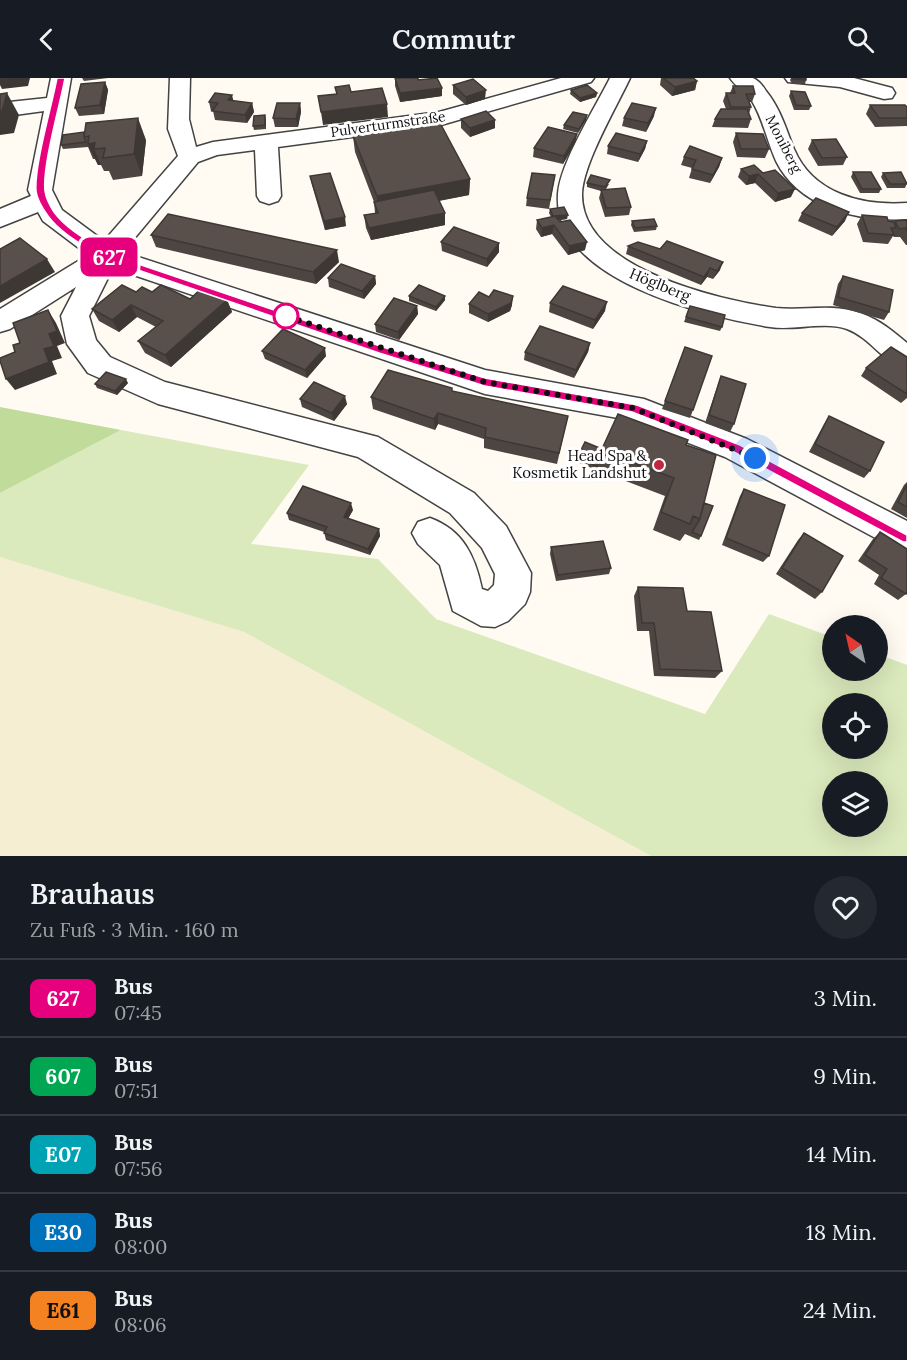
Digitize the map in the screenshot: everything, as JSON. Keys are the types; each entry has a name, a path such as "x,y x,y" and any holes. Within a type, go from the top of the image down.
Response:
{"street":[{"path":"61,78 40,190 52,215 68,230 106,256 383,350 485,382 633,408 736,448 907,538"},
{"path":"180,78 177,120 184,150 190,157 106,256 75,316 82,344 99,365 158,392 368,446 462,503 494,537 513,573 512,592 495,609 480,608 466,599 459,561 445,543 430,533"},
{"name":"Pulverturmstraße","path":"190,157 213,149 441,118 584,78"},
{"name":"Höglberg","path":"620,78 570,195 575,225 584,240 614,265 674,292 731,311 767,316 851,320 864,326 907,359"},
{"name":"Moniberg","path":"741,78 763,102 795,173 819,193 851,207 907,212"},
{"path":"795,78 841,81 884,93"},
{"path":"0,110 57,103"},
{"path":"266,142 269,196"},
{"path":"0,219 43,200"},
{"path":"0,322 106,256"}],"shaded area":[{"path":"0,557 244,632 651,856 0,856"}],"green space":[{"path":"0,407 121,430 0,493"},
{"path":"121,430 309,465 251,544 378,559 436,619 705,714 769,614 822,633 822,681 888,681 888,658 907,665 907,856 651,856 244,632 0,557 0,493"}],"building":[{"path":"395,78 418,78 418,80 437,78 442,88 400,93"},
{"path":"663,78 693,78 697,81 675,87"},
{"path":"473,79 486,90 466,97 453,85"},
{"path":"105,82 100,105 75,108 81,84"},
{"path":"349,85 351,92 382,88 387,104 321,112 318,96 337,94 335,87"},
{"path":"587,85 597,93 580,98 571,90"},
{"path":"733,86 753,86 755,94 746,94 751,107 731,107 726,93 735,93"},
{"path":"791,91 805,92 811,106 796,105"},
{"path":"7,93 2,111 0,111 0,94"},
{"path":"215,93 232,95 228,100 252,103 245,115 212,111 218,103 209,102"},
{"path":"277,103 300,103 296,119 273,118"},
{"path":"632,103 656,108 648,123 624,118"},
{"path":"870,105 905,105 907,118 879,118"},
{"path":"721,109 747,109 751,119 715,119"},
{"path":"486,111 495,120 470,128 461,119"},
{"path":"573,112 587,115 579,129 564,125"},
{"path":"265,115 265,125 253,126 254,116"},
{"path":"138,118 134,154 103,158 105,148 94,149 95,143 88,144 89,136 84,137 86,123"},
{"path":"439,121 470,179 377,196 353,136"},
{"path":"548,127 577,134 564,156 534,148"},
{"path":"84,132 86,142 61,145 63,135"},
{"path":"616,133 647,141 640,154 608,146"},
{"path":"736,133 763,134 769,149 741,149"},
{"path":"836,139 847,157 822,158 812,140"},
{"path":"690,146 722,158 713,175 692,169 696,160 684,157"},
{"path":"754,165 763,173 775,170 795,189 778,193 758,174 749,176 741,169"},
{"path":"853,172 871,172 881,189 862,189"},
{"path":"901,172 907,184 890,184 883,173"},
{"path":"330,173 345,217 324,221 310,176"},
{"path":"532,173 555,175 550,200 527,198"},
{"path":"591,175 610,180 605,187 587,183"},
{"path":"625,188 631,207 606,208 601,190"},
{"path":"434,190 445,213 369,228 364,215 378,213 374,202"},
{"path":"816,198 849,212 837,227 802,213"},
{"path":"564,207 568,215 553,216 550,209"},
{"path":"168,214 337,250 313,272 151,235"},
{"path":"862,215 887,217 888,221 894,222 896,228 891,228 894,235 868,233"},
{"path":"555,216 560,222 570,220 587,242 569,246 554,225 542,228 537,220"},
{"path":"654,219 657,226 635,228 632,221"},
{"path":"907,220 907,231 905,228 899,229 895,221"},
{"path":"454,227 499,243 487,259 441,242"},
{"path":"20,238 47,259 0,286 0,249"},
{"path":"667,241 723,262 717,271 710,268 704,277 628,246 638,242 660,249"},
{"path":"341,264 375,276 362,291 328,278"},
{"path":"843,276 893,290 889,312 838,297"},
{"path":"122,285 136,292 142,287 152,292 161,285 190,299 202,288 227,300 165,355 138,341 163,321 131,305 112,320 92,309"},
{"path":"419,285 445,296 436,307 409,296"},
{"path":"563,286 607,302 595,320 550,303"},
{"path":"494,290 513,296 511,303 488,314 469,304 479,292 489,297"},
{"path":"394,298 417,306 398,332 375,324"},
{"path":"690,306 725,315 722,327 686,317"},
{"path":"48,310 57,331 49,334 54,346 44,349 49,362 6,379 0,358 15,352 13,345 20,343 13,323"},
{"path":"540,326 590,343 576,370 525,352"},
{"path":"283,329 325,348 305,370 262,351"},
{"path":"685,347 712,356 693,410 665,401"},
{"path":"891,347 907,357 907,394 866,368"},
{"path":"388,370 452,388 452,391 568,416 559,453 485,437 486,428 438,413 434,419 371,397"},
{"path":"106,372 126,379 115,391 95,384"},
{"path":"721,376 746,384 734,424 709,415"},
{"path":"314,382 345,396 332,413 300,399"},
{"path":"618,414 688,440 686,445 716,455 700,519 693,516 690,524 661,512 674,478 601,451"},
{"path":"829,416 884,442 870,471 815,444"},
{"path":"585,442 602,449 597,466 577,458"},
{"path":"907,485 907,507 898,502"},
{"path":"303,486 351,503 344,517 379,529 368,549 324,533 327,527 287,513"},
{"path":"744,489 785,505 769,556 726,538"},
{"path":"704,503 713,506 701,536 692,532 700,519"},
{"path":"880,532 907,549 906,594 881,578 887,569 865,555"},
{"path":"804,533 843,556 822,592 782,568"},
{"path":"603,541 611,568 558,575 551,547"},
{"path":"638,587 683,588 687,611 711,612 722,671 660,669 654,623 642,623"}],"bus line":[{"name":"627","path":"61,78 40,190 52,215 68,230 106,256 383,350 485,382 633,408 736,448 907,539"}],"place":[{"name":"Head Spa & Kosmetik Landshut","path":"659,465"}],"route":[{"path":"286,316 277,313 485,382 633,408 736,448 755,458"}]}
